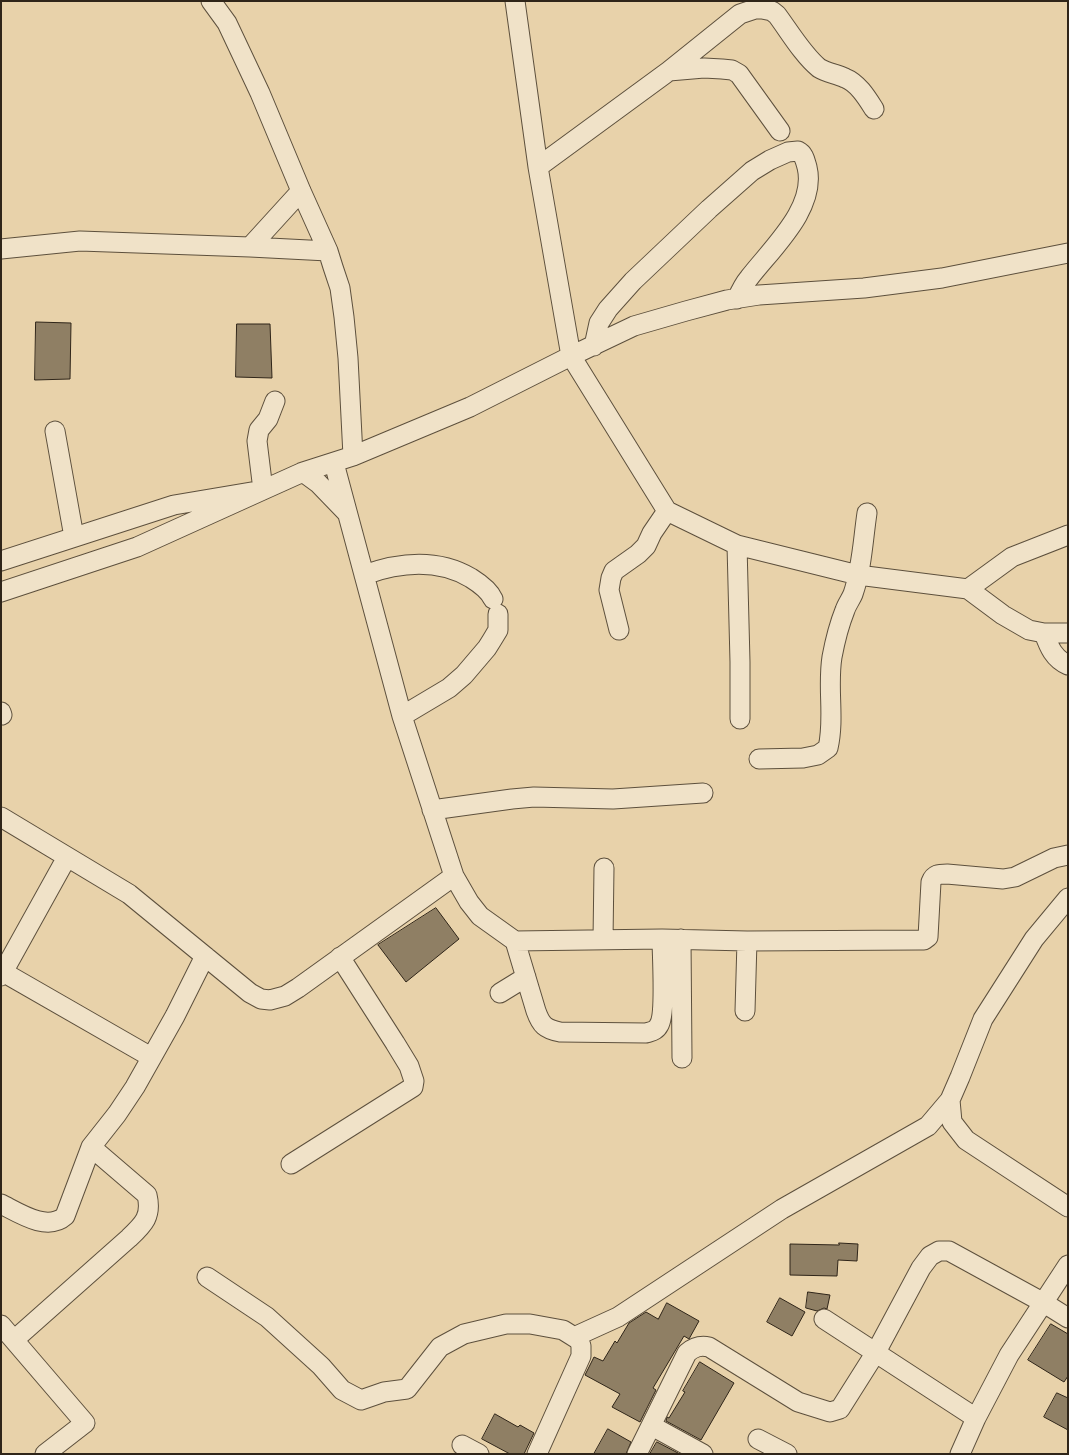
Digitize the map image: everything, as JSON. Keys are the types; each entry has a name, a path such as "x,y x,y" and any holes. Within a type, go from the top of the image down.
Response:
{"street":[{"path":"211,1 227,23 260,93 300,191 328,251 340,288 348,358 353,456"},
{"path":"515,1 538,167 571,356 668,511 737,545 858,575 968,589 1003,615 1029,630 1044,633 1068,633"},
{"path":"538,167 669,71 740,14 755,9 762,8 777,14 814,63 827,72 846,78 852,82 864,94 874,109"},
{"path":"669,71 704,68 732,70 739,74 780,131"},
{"path":"594,346 599,323 608,309 633,281 709,209 752,171 770,160 788,152 798,151 802,154 805,160 808,172 809,185 805,199 786,233 748,279 737,299"},
{"path":"250,247 300,191"},
{"path":"1,249 80,241 328,251"},
{"path":"1,592 137,547 304,472 353,456 470,407 634,326 727,300 758,295 864,288 942,278 1068,253"},
{"path":"263,490 257,441 259,430 268,419 275,401"},
{"path":"55,431 74,537"},
{"path":"334,463 402,716 454,876 469,902 480,916 515,941 662,939 747,941 924,940 928,934 931,882 933,876 937,874 947,874 1003,879 1015,877 1054,858 1068,855"},
{"path":"304,472 318,483 347,513"},
{"path":"1,561 174,505 263,490"},
{"path":"619,630 609,590 611,578 614,572 646,546 652,533 668,511"},
{"path":"759,759 803,758 818,755 828,748 831,738 829,680 832,656 838,632 846,609 853,595 858,575 867,513"},
{"path":"968,589 1012,557 1068,535"},
{"path":"737,545 740,719"},
{"path":"364,575 393,566 408,564 419,563 441,566 464,574 477,582 489,592 496,607 498,630 487,648 464,675 449,688 402,716"},
{"path":"1044,633 1051,651 1062,663 1068,665"},
{"path":"432,810 512,798 613,798 703,793"},
{"path":"1,817 129,894 250,993 261,999 270,1000 285,996 292,992 454,876"},
{"path":"67,857 2,974 151,1057"},
{"path":"603,940 604,868"},
{"path":"574,1337 618,1317 782,1209 928,1126 950,1100 987,1013 1034,939 1068,898"},
{"path":"515,941 540,1021 544,1026 551,1030 560,1032 646,1033 655,1030 659,1026 663,1013 662,939"},
{"path":"681,939 682,1058"},
{"path":"745,1011 747,941"},
{"path":"1,1204 31,1219 44,1222 59,1221 65,1216 91,1147 136,1087 151,1057 175,1016 205,956"},
{"path":"291,1164 413,1087 414,1081 409,1066 340,957"},
{"path":"500,993 526,977"},
{"path":"950,1100 952,1122 966,1140 1068,1207"},
{"path":"14,1340 143,1225 147,1216 150,1206 147,1195 91,1147"},
{"path":"637,1454 687,1354 698,1346 709,1347 798,1402 830,1412 840,1409 876,1352 921,1268 930,1256 939,1251 949,1251 965,1259 1068,1318"},
{"path":"960,1454 976,1418 1009,1356 1068,1265"},
{"path":"207,1277 267,1317 321,1366 342,1390 361,1400 384,1392 407,1389 440,1347 464,1334 506,1324 530,1324 558,1329 574,1337 579,1340 581,1346 581,1356 538,1454"},
{"path":"824,1319 976,1418"},
{"path":"1,1325 84,1423 44,1454"},
{"path":"652,1426 703,1454"},
{"path":"758,1439 788,1454"},
{"path":"462,1445 479,1454"}],"building":[{"path":"36,322 71,323 70,379 35,380"},
{"path":"237,324 270,324 272,378 236,377"},
{"path":"436,908 459,939 406,982 378,945"},
{"path":"839,1243 858,1244 857,1261 838,1260 837,1276 790,1275 790,1244 839,1245"},
{"path":"808,1292 830,1295 827,1309 824,1308 817,1311 806,1308"},
{"path":"780,1298 805,1312 792,1336 767,1322"},
{"path":"667,1303 699,1321 689,1339 684,1336 653,1388 656,1390 640,1422 612,1407 620,1394 585,1375 594,1357 603,1361 615,1341 617,1343 629,1323 646,1312 658,1319"},
{"path":"1051,1324 1068,1334 1068,1376 1064,1382 1028,1360"},
{"path":"700,1362 734,1383 701,1440 666,1421 667,1417 669,1418 685,1392 683,1391"},
{"path":"1057,1393 1068,1398 1068,1430 1044,1417"},
{"path":"495,1414 518,1427 520,1425 534,1433 524,1454 510,1454 482,1439"},
{"path":"608,1429 631,1442 626,1454 594,1454"},
{"path":"657,1442 678,1453 650,1454"}]}
